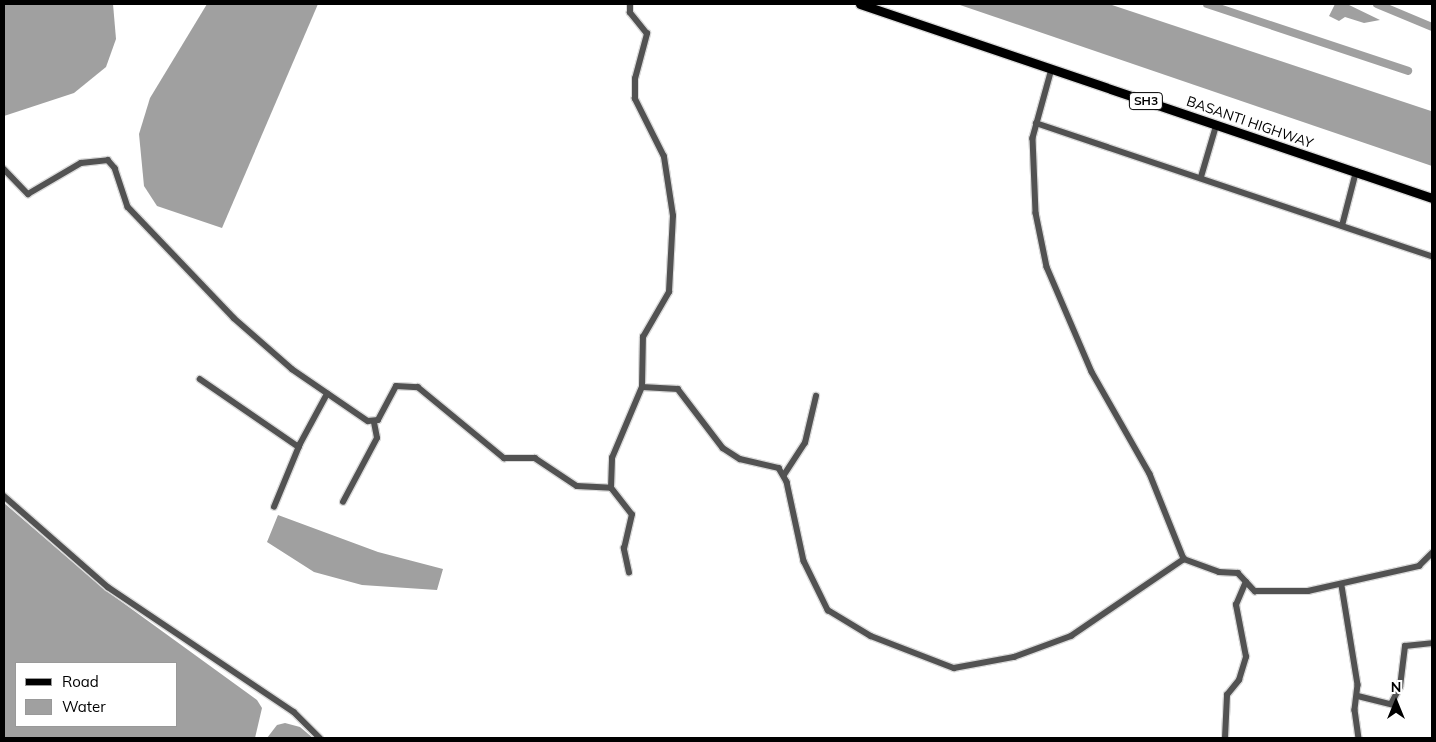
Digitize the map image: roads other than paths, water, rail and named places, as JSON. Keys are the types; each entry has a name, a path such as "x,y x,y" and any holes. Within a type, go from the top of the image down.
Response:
{"main road":[{"name":"BASANTI HIGHWAY","path":"860,4 1432,198"}],"street":[{"path":"629,574 624,549 632,515 611,488 612,458 642,387 643,337 669,292 673,198 662,149 635,99 635,79 646,31 630,13 630,4"},
{"path":"1052,69 1036,123 1036,213 1054,288 1092,372 1150,474 1184,559 1219,572 1238,573 1255,591 1308,591 1342,586 1419,566 1432,553"},
{"path":"1036,123 1432,256"},
{"path":"1201,177 1216,126"},
{"path":"4,169 28,194 81,163 108,160 134,215 234,318 327,394 374,423"},
{"path":"1342,226 1356,172"},
{"path":"200,379 299,447"},
{"path":"343,502 377,438 374,423 396,386 418,387 504,458 535,458 576,486 611,488"},
{"path":"642,387 678,389 723,448 740,459 775,465 784,475 804,561 824,606 871,636 954,668 1014,657 1071,636 1184,559"},
{"path":"274,507 299,447 327,394"},
{"path":"784,475 805,444 816,396"},
{"path":"4,496 108,587 280,702 320,738"},
{"path":"1225,738 1227,695 1239,680 1246,657 1236,605 1246,582"},
{"path":"1342,586 1358,696 1355,714 1360,738"},
{"path":"1358,696 1391,704 1400,687 1405,646 1432,643"}],"water":[{"path":"4,4 113,4 116,39 106,67 74,93 4,116"},
{"path":"207,4 318,4 222,228 157,206 144,186 139,134 150,98"},
{"path":"957,4 1109,4 1431,111 1432,166"},
{"path":"1335,4 1347,4 1380,20 1364,23 1345,17 1339,21 1329,16"},
{"path":"4,503 104,589 257,700 262,708 255,738 4,738"},
{"path":"278,515 378,552 443,569 437,590 362,585 314,572 267,542"},
{"path":"285,723 300,727 313,738 267,738 277,725"}],"waterway":[{"path":"1207,4 1408,71"},
{"path":"1377,4 1432,27"}]}
